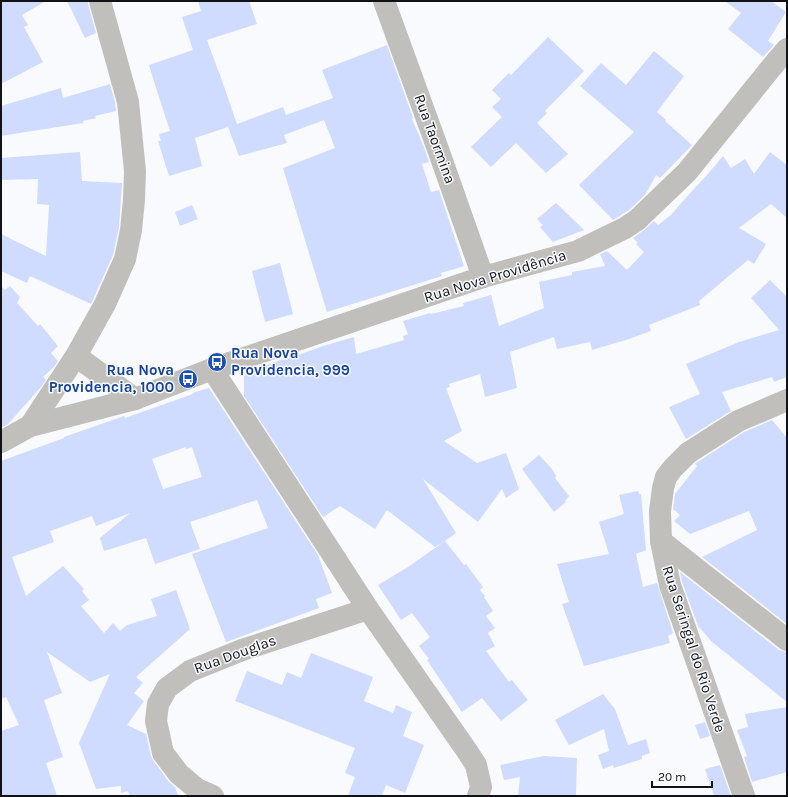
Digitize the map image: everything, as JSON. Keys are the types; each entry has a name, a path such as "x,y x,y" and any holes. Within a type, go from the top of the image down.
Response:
{"street":[{"path":"30,426 76,356 105,304 126,259 131,230 135,171 128,102 100,1"},
{"name":"Rua Taormina","path":"384,1 445,166 483,277"},
{"name":"Rua Nova Providência","path":"1,442 30,426 135,399 212,369 483,277 578,251 625,228 637,220 687,172 787,49"},
{"path":"76,356 135,399"},
{"path":"212,369 368,609 476,765 481,787 478,796"},
{"name":"Rua Seringal do Rio Verde","path":"744,796 670,585 661,541 660,511 662,488 666,477 688,453 738,421 787,400"},
{"path":"661,541 787,640"},
{"name":"Rua Douglas","path":"213,796 197,789 179,774 163,753 156,721 158,704 167,688 190,670 242,650 368,609"}],"building":[{"path":"1,1 46,1 22,15 28,25 24,27 43,62 1,84"},
{"path":"67,1 88,1 96,33 85,38"},
{"path":"198,1 249,1 257,24 207,40 237,124 283,107 286,115 333,98 322,70 387,45 413,118 412,119 429,162 422,164 431,192 439,190 464,266 441,273 442,276 327,312 283,168 335,148 324,120 284,135 287,143 239,156 228,127 195,138 202,166 169,176 158,141 161,141 159,134 170,131 149,65 193,50 182,17 201,11"},
{"path":"725,1 771,1 786,12 768,41 774,45 763,57 728,29 741,13"},
{"path":"548,37 584,71 545,111 547,113 537,123 568,154 546,173 516,143 491,167 471,147 502,117 492,107 501,99 492,90 509,73 511,75"},
{"path":"654,51 684,76 657,112 692,145 660,178 656,175 645,195 629,210 613,220 579,185 634,132 580,86 601,63 626,85"},
{"path":"110,84 116,111 95,116 96,118 83,121 83,123 1,136 1,106 61,88 63,98"},
{"path":"80,152 82,181 122,183 119,228 113,255 91,304 30,276 27,283 1,271 1,234 46,256 49,205 37,204 38,179 1,180 1,158"},
{"path":"770,152 787,165 787,218 771,204 739,228 766,244 754,264 748,260 699,301 700,305 649,325 651,331 592,350 590,342 557,349 554,337 510,352 517,388 485,397 480,374 449,384 450,387 446,388 462,431 444,441 477,463 506,453 519,489 506,498 502,489 478,522 423,479 456,533 435,547 387,510 375,529 340,506 323,517 244,396 244,376 252,371 283,359 284,360 354,337 356,354 404,340 403,336 408,334 403,321 430,313 464,306 463,303 491,295 499,326 544,308 539,282 572,275 572,272 605,266 600,254 607,251 627,270 644,252 636,244 638,243 633,238 654,221 658,225 671,215 723,156 731,168 745,159 754,174"},
{"path":"556,203 584,230 553,242 540,227 543,225 537,219"},
{"path":"192,205 198,219 180,226 175,212"},
{"path":"280,263 293,314 265,322 252,271"},
{"path":"770,280 787,297 787,377 774,382 772,377 722,392 731,411 686,439 669,407 700,394 686,364 739,342 779,330 751,298"},
{"path":"1,286 5,290 10,286 20,297 17,303 38,326 40,324 58,346 51,353 58,361 43,377 46,380 41,387 8,424 1,428"},
{"path":"209,388 318,555 332,593 316,599 319,608 226,642 192,554 268,528 257,500 190,522 200,549 155,564 146,538 104,551 100,538 130,513 96,526 92,516 50,531 54,542 12,557 26,596 63,566 84,589 82,591 89,600 81,606 104,633 113,623 120,631 127,625 157,616 151,599 176,590 190,629 136,677 143,683 134,693 144,701 127,725 146,734 153,760 169,782 175,787 178,796 130,796 128,791 121,793 121,786 96,789 79,743 110,674 90,682 47,652 62,693 44,700 63,757 46,763 57,796 1,796 1,731 19,725 6,697 1,699 1,461 64,437 124,416 125,418 193,394 192,393","holes":["186,447 186,449 192,447 202,477 163,489 152,459"]},
{"path":"772,420 787,438 787,624 702,557 757,530 749,511 690,534 674,521 680,515 673,509 675,494 697,466 695,464 696,463 744,432"},
{"path":"539,455 552,469 556,476 555,478 569,496 565,501 566,502 554,512 522,469"},
{"path":"638,491 639,494 641,494 646,550 636,554 643,587 657,583 673,633 668,636 670,643 584,666 562,604 569,602 557,564 609,554 599,522 624,514 619,495"},
{"path":"445,541 464,565 466,564 483,587 480,590 493,611 486,616 495,628 488,633 495,646 486,651 509,682 512,680 528,700 501,721 482,698 462,712 427,660 429,659 419,646 430,637 412,613 401,620 378,585 408,567"},
{"path":"680,572 779,650 787,652 787,702 712,642 698,626 682,582"},
{"path":"311,653 373,677 364,701 393,713 396,705 412,712 403,736 424,745 405,793 386,785 382,796 348,796 355,777 345,773 355,748 235,701 247,671 282,685 287,672 301,678"},
{"path":"603,694 615,709 628,745 646,739 650,753 642,756 642,759 614,768 613,765 603,769 598,755 609,751 604,729 569,745 555,720"},
{"path":"787,707 787,772 752,782 744,757 747,756 737,730 748,727 745,714"},
{"path":"705,722 710,736 700,739 695,725"},
{"path":"544,756 577,758 576,796 518,796 520,777 504,780 500,765"},
{"path":"720,765 731,796 714,796 705,769"}],"place":[{"name":"Rua Nova Providencia, 999","path":"217,362"},
{"name":"Rua Nova Providencia, 1000","path":"188,379"}]}
